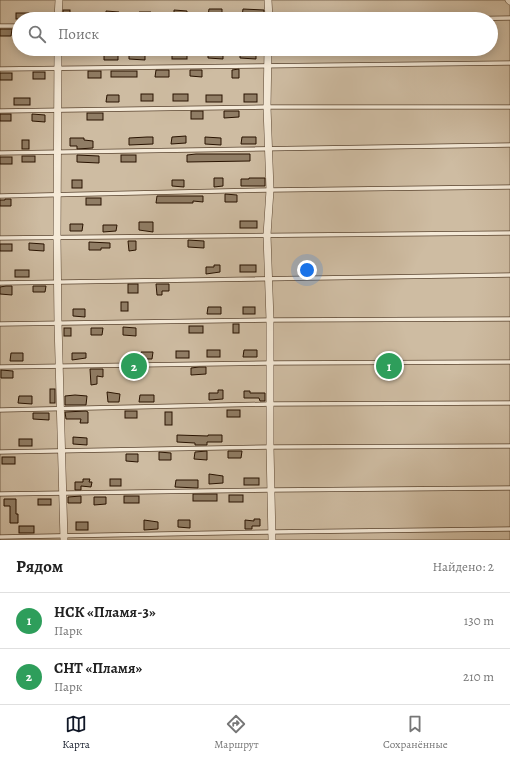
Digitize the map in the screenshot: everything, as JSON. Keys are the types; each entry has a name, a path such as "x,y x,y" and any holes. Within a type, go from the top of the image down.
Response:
{"street":[{"path":"58,12 59,0"},
{"path":"268,0 269,12"},
{"path":"58,56 57,282 64,538"},
{"path":"268,56 267,107 270,190 267,235 271,363 270,447 272,540"}],"lane":[{"path":"498,18 510,18"},
{"path":"0,26 12,26"},
{"path":"0,69 510,63"},
{"path":"0,111 267,107 510,107"},
{"path":"0,153 510,145"},
{"path":"0,196 270,190 510,187"},
{"path":"0,238 510,233"},
{"path":"0,283 510,275"},
{"path":"0,324 270,320 510,319"},
{"path":"0,367 271,363 510,362"},
{"path":"0,410 271,404 510,403"},
{"path":"0,452 270,447 510,446"},
{"path":"0,494 510,488"},
{"path":"0,537 64,538 271,532 510,529"}],"shaded area":[{"path":"0,0 510,0 510,540 0,540"}],"building":[{"path":"209,9 222,9 222,12 209,12"},
{"path":"243,9 264,10 264,12 243,12"},
{"path":"63,10 70,10 70,12 63,12"},
{"path":"174,10 187,11 187,12 174,12"},
{"path":"0,29 12,29 11,36 0,36"},
{"path":"104,56 118,56 118,60 104,60"},
{"path":"129,56 145,56 145,60 129,59"},
{"path":"172,56 187,56 187,59 172,59"},
{"path":"208,56 223,56 223,59 208,58"},
{"path":"240,56 256,56 256,59 240,58"},
{"path":"239,69 239,78 232,78 232,70"},
{"path":"156,70 169,70 169,77 155,77"},
{"path":"190,70 202,70 202,77 190,76"},
{"path":"88,71 101,71 101,78 88,78"},
{"path":"111,71 137,71 137,77 111,77"},
{"path":"33,72 45,72 45,79 33,79"},
{"path":"0,73 12,73 12,80 0,80"},
{"path":"141,94 153,94 153,101 141,101"},
{"path":"173,94 188,94 188,101 173,101"},
{"path":"244,94 257,94 257,102 244,102"},
{"path":"107,95 119,95 119,102 106,102"},
{"path":"206,95 222,95 222,102 206,102"},
{"path":"14,98 30,98 30,105 14,105"},
{"path":"191,111 203,111 203,119 191,119"},
{"path":"224,111 239,111 239,117 224,118"},
{"path":"87,113 103,113 103,120 87,120"},
{"path":"0,114 11,114 11,121 0,121"},
{"path":"32,114 45,115 45,122 32,121"},
{"path":"186,136 186,143 171,144 172,137"},
{"path":"153,137 153,144 129,145 129,138"},
{"path":"205,137 221,138 221,145 205,144"},
{"path":"242,137 256,137 256,144 241,144"},
{"path":"70,138 84,138 84,140 93,141 93,148 77,149 77,146 70,146"},
{"path":"22,140 29,140 29,149 22,149"},
{"path":"250,154 250,161 187,162 187,155"},
{"path":"77,155 99,156 99,163 77,162"},
{"path":"121,155 136,155 136,162 121,162"},
{"path":"22,156 35,156 35,162 22,162"},
{"path":"0,157 12,157 12,164 0,164"},
{"path":"214,178 223,178 223,186 214,187"},
{"path":"265,178 265,186 241,186 241,179"},
{"path":"72,180 82,180 82,188 72,188"},
{"path":"172,180 184,180 184,187 172,186"},
{"path":"225,194 237,195 237,202 225,202"},
{"path":"157,196 203,196 203,202 193,201 193,203 156,203"},
{"path":"86,198 101,198 101,205 86,205"},
{"path":"11,199 11,206 0,206 0,200"},
{"path":"240,221 257,221 257,228 240,228"},
{"path":"139,222 153,222 153,232 139,230"},
{"path":"70,224 83,224 82,231 70,231"},
{"path":"103,225 117,225 116,231 103,232"},
{"path":"188,240 204,241 204,248 188,247"},
{"path":"128,241 136,241 136,250 129,251"},
{"path":"89,242 110,243 110,248 89,250"},
{"path":"29,243 44,244 44,251 29,250"},
{"path":"0,244 12,244 12,251 0,251"},
{"path":"214,265 220,265 220,272 206,274 206,267 214,267"},
{"path":"240,265 256,265 256,272 240,272"},
{"path":"15,270 29,270 29,277 15,277"},
{"path":"128,284 138,284 138,293 128,293"},
{"path":"156,284 169,284 169,291 162,291 162,295 157,295"},
{"path":"12,286 12,295 0,294 0,287"},
{"path":"33,286 46,286 45,292 33,292"},
{"path":"121,302 128,302 128,311 121,311"},
{"path":"208,307 221,307 221,314 207,314"},
{"path":"243,307 255,307 255,314 243,314"},
{"path":"73,309 85,309 85,317 73,316"},
{"path":"233,324 239,324 239,333 233,333"},
{"path":"189,326 203,326 203,333 189,333"},
{"path":"123,327 136,328 136,336 123,335"},
{"path":"64,328 71,328 71,336 64,336"},
{"path":"91,328 103,328 102,335 91,335"},
{"path":"207,350 220,350 220,357 207,357"},
{"path":"244,350 257,350 257,357 243,357"},
{"path":"176,351 189,351 189,358 176,358"},
{"path":"141,352 153,352 152,359 141,359"},
{"path":"11,353 23,353 23,361 10,361"},
{"path":"72,353 86,353 86,358 72,360"},
{"path":"206,367 206,374 191,375 191,368"},
{"path":"124,368 135,369 135,376 124,375"},
{"path":"90,369 103,369 103,377 97,376 97,384 91,385"},
{"path":"1,370 13,371 13,378 1,378"},
{"path":"50,389 55,389 55,403 50,403"},
{"path":"218,390 223,390 223,399 209,400 209,393 218,393"},
{"path":"244,391 250,391 250,393 265,393 265,401 260,401 259,398 244,398"},
{"path":"107,392 120,394 119,402 108,402"},
{"path":"140,395 154,395 154,402 139,402"},
{"path":"19,396 32,396 32,404 18,403"},
{"path":"65,396 87,396 86,405 65,405"},
{"path":"227,410 240,410 240,417 227,417"},
{"path":"125,411 137,411 137,418 125,418"},
{"path":"65,412 88,412 88,423 80,423 81,419 66,419"},
{"path":"165,412 172,412 172,425 165,425"},
{"path":"33,413 49,413 49,420 33,419"},
{"path":"177,435 222,435 222,442 207,442 207,445 195,445 195,443 177,442"},
{"path":"73,437 87,438 87,445 73,444"},
{"path":"19,439 32,439 32,446 19,446"},
{"path":"207,451 207,460 194,459 195,452"},
{"path":"228,451 242,451 241,458 228,458"},
{"path":"159,452 171,453 171,460 159,460"},
{"path":"126,454 138,454 138,462 126,461"},
{"path":"2,457 15,457 15,464 2,464"},
{"path":"209,474 223,476 223,483 209,484"},
{"path":"244,478 259,478 259,485 244,485"},
{"path":"83,479 90,479 89,482 92,482 91,487 81,486 81,490 75,490 75,482 83,482"},
{"path":"110,479 121,479 121,486 110,486"},
{"path":"176,480 198,480 198,488 175,487"},
{"path":"193,494 217,494 217,501 193,501"},
{"path":"229,495 243,495 243,502 229,502"},
{"path":"81,496 81,503 68,503 68,497"},
{"path":"124,496 139,496 139,503 124,503"},
{"path":"94,497 106,497 106,504 94,505"},
{"path":"4,499 16,499 16,514 18,514 18,523 10,523 10,506 4,506"},
{"path":"38,499 51,499 51,505 38,505"},
{"path":"254,519 260,519 260,526 252,526 252,529 245,529 245,520 254,521"},
{"path":"144,520 158,522 158,529 144,530"},
{"path":"178,520 190,520 190,528 178,527"},
{"path":"76,522 88,522 88,530 76,530"},
{"path":"19,526 34,526 34,533 19,533"}],"place":[{"name":"СНТ «Пламя»","path":"134,366"},
{"name":"НСК «Пламя-3»","path":"389,366"}]}
